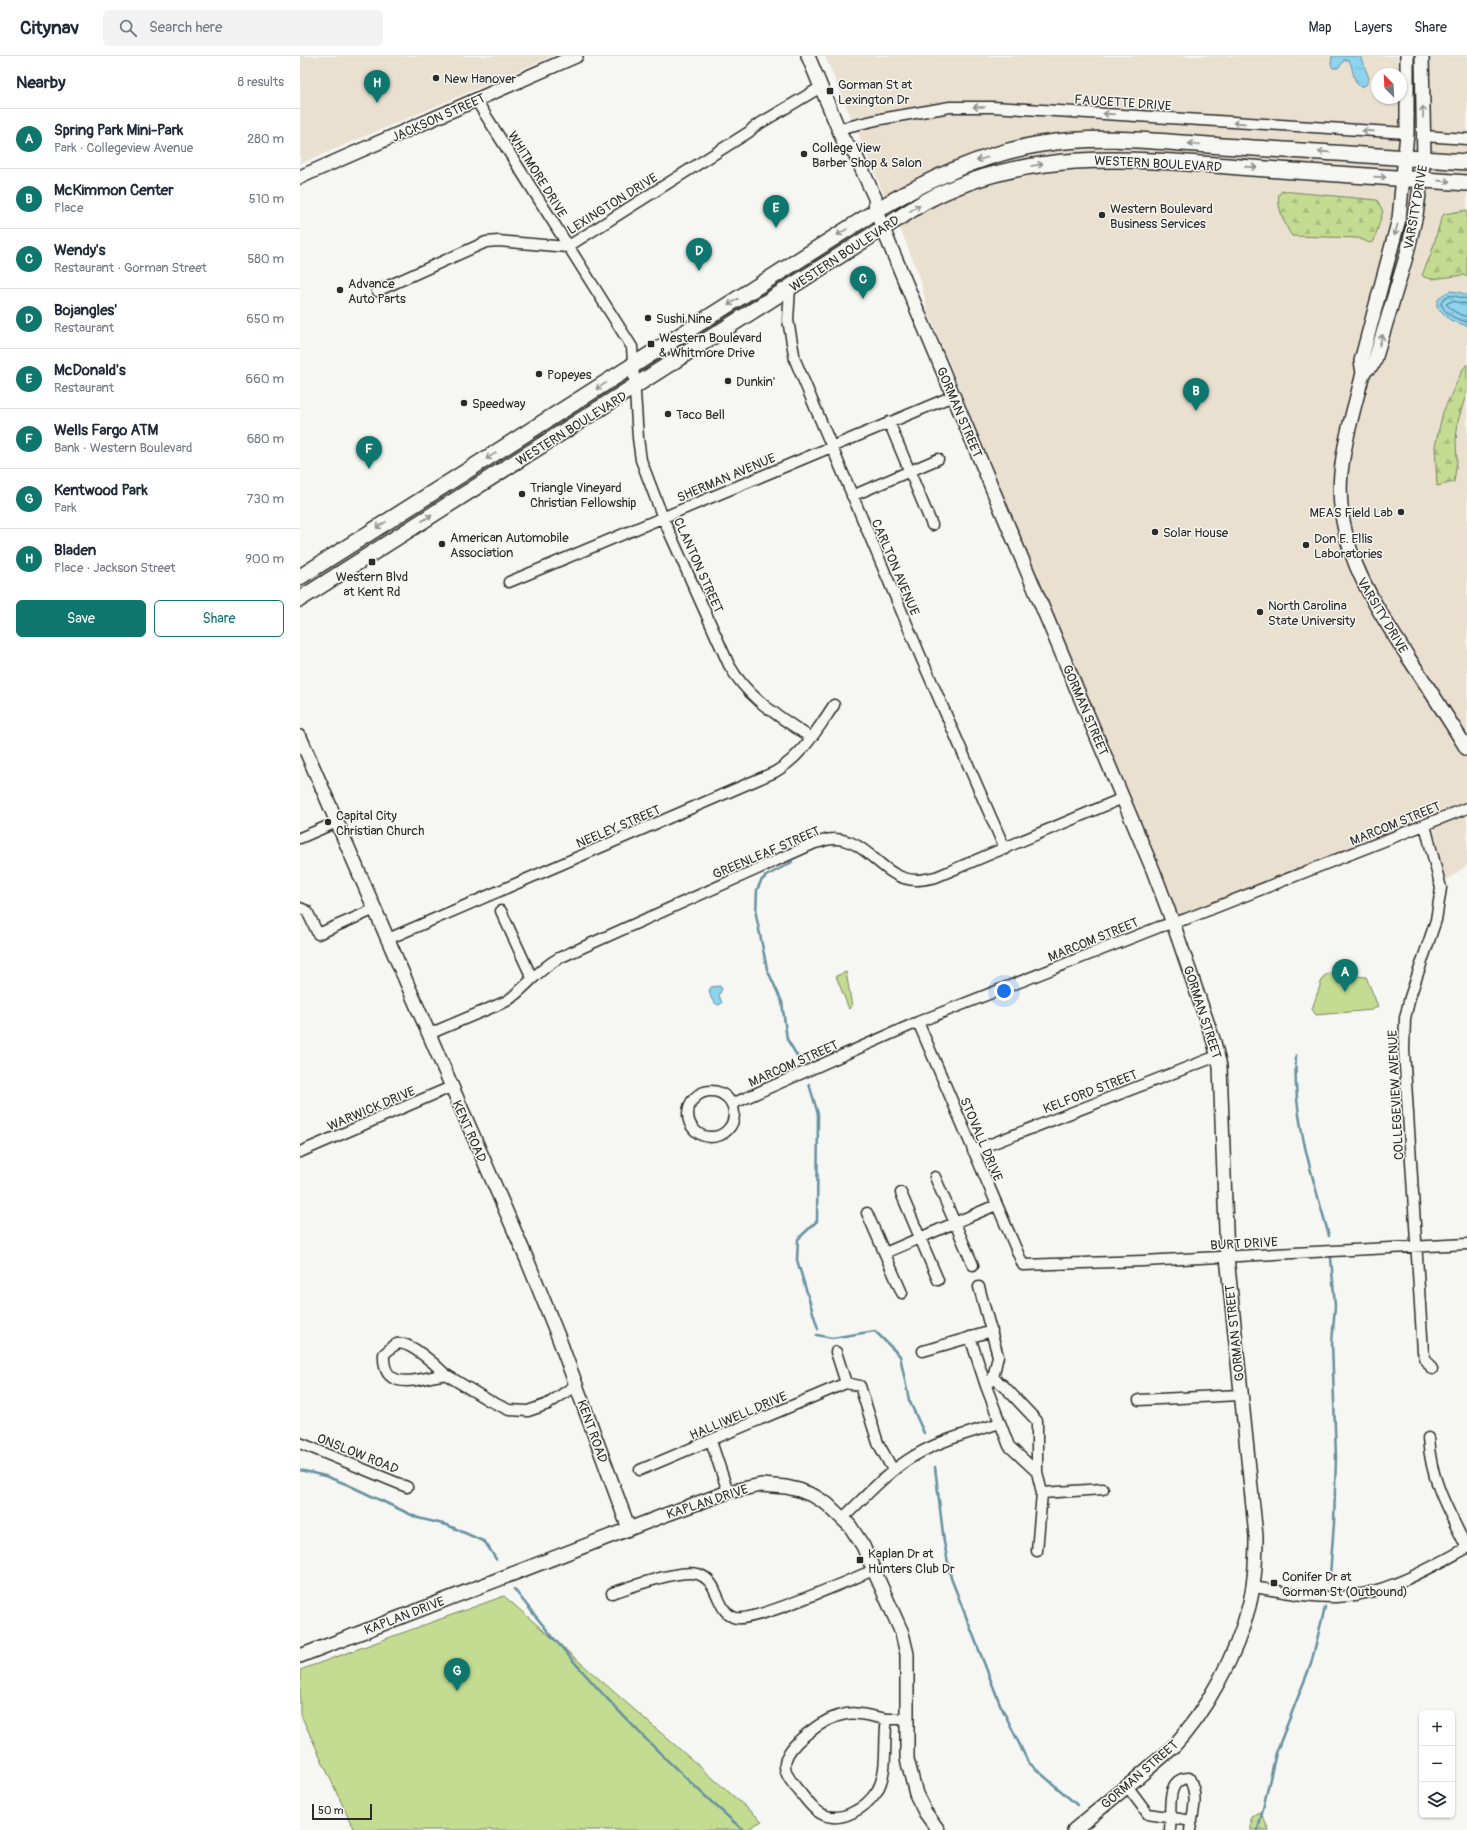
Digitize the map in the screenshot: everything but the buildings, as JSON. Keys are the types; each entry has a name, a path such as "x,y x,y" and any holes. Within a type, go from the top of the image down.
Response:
{"main road":[{"name":"WESTERN BOULEVARD","path":"300,576 876,211 932,179 967,164 1023,148 1061,141 1118,139 1467,162"},
{"name":"WESTERN BOULEVARD","path":"300,600 924,202 960,185 985,176 1019,168 1065,161 1123,159 1467,183"}],"street":[{"name":"JACKSON STREET","path":"300,177 576,56"},
{"name":"GORMAN STREET","path":"808,56 841,134 854,152 875,198 876,211 883,228 1123,798 1173,922 1217,1056 1222,1095 1227,1257 1240,1395 1256,1536 1253,1587 1247,1611 1235,1646 1200,1714 1171,1749 1074,1830"},
{"name":"VARSITY DRIVE","path":"1407,56 1407,133 1399,219 1361,361 1363,373 1340,474 1342,519 1350,551 1360,579 1374,604 1467,749"},
{"name":"VARSITY DRIVE","path":"1363,373 1374,363 1406,257 1416,215 1424,159 1422,56"},
{"name":"LEXINGTON DRIVE","path":"377,291 486,242 568,246 754,127 821,87"},
{"name":"WHITMORE DRIVE","path":"476,100 631,345 634,365"},
{"name":"FAUCETTE DRIVE","path":"841,134 888,117 950,107 993,107 1407,133"},
{"path":"1423,136 1467,139"},
{"name":"CARLTON AVENUE","path":"790,288 788,320 795,360 852,496 1005,849"},
{"name":"CLANTON STREET","path":"634,365 638,438 641,460 663,518 723,653 739,682 758,701 811,738"},
{"name":"SHERMAN AVENUE","path":"509,582 953,396"},
{"path":"889,422 932,525"},
{"path":"852,496 938,459"},
{"name":"NEELEY STREET","path":"388,939 769,775 794,758 811,738 834,705"},
{"name":"KENT ROAD","path":"300,737 528,1262 576,1385 629,1529"},
{"name":"GREENLEAF STREET","path":"429,1034 507,1001 518,994 545,966 559,958 832,838 848,840 864,849 897,875 916,880 936,877 1123,798"},
{"name":"MARCOM STREET","path":"732,1104 918,1022 1159,926 1186,919 1467,808"},
{"path":"300,838 337,822"},
{"name":"COLLEGEVIEW AVENUE","path":"1425,825 1441,888 1436,920 1404,1018 1404,1050 1423,1352 1432,1369"},
{"path":"300,908 307,911 318,934 374,909"},
{"path":"501,911 532,978"},
{"name":"STOVALL DRIVE","path":"918,1022 1023,1265"},
{"name":"KELFORD STREET","path":"973,1151 1217,1056"},
{"name":"WARWICK DRIVE","path":"300,1152 451,1087"},
{"path":"710,1090 721,1093 728,1098 732,1104 734,1112 733,1120 728,1129 722,1134 714,1137 706,1137 698,1134 692,1128 688,1120 687,1112 689,1104 695,1096 702,1092 710,1090"},
{"path":"935,1177 973,1265"},
{"path":"901,1193 938,1280"},
{"path":"885,1253 996,1205"},
{"path":"867,1213 902,1293"},
{"name":"BURT DRIVE","path":"1023,1265 1227,1257 1467,1244"},
{"path":"979,1287 998,1356 994,1378 986,1386"},
{"path":"923,1351 992,1331"},
{"path":"970,1338 986,1386 1009,1446 1037,1472"},
{"path":"445,1374 405,1381 394,1380 387,1373 384,1364 384,1354 396,1344 402,1344 410,1347 430,1360 445,1374 488,1400 509,1410 528,1411 548,1404 576,1385"},
{"path":"836,1352 846,1383 860,1386 878,1443 893,1470"},
{"path":"994,1378 1004,1386 1037,1421 1037,1472 1042,1493 1037,1551"},
{"name":"HALLIWELL DRIVE","path":"640,1470 846,1383"},
{"path":"1139,1400 1240,1395"},
{"path":"843,1518 893,1470 915,1455 938,1444 1000,1423"},
{"path":"1253,1587 1327,1597 1364,1593 1382,1589 1406,1580 1467,1548 1435,1480 1430,1458 1428,1438"},
{"path":"711,1441 728,1492"},
{"name":"ONSLOW ROAD","path":"300,1443 406,1487"},
{"name":"KAPLAN DRIVE","path":"300,1656 728,1492 760,1485 786,1486 814,1496 827,1504 843,1518 857,1535 874,1570 905,1644 907,1678 907,1760 911,1778 922,1806 938,1830"},
{"path":"1042,1493 1103,1489"},
{"path":"612,1593 664,1577 687,1573 697,1574 704,1577 713,1586 726,1612 738,1618 746,1618 768,1612 874,1570"},
{"path":"887,1719 883,1770 877,1790 865,1804 851,1814 833,1817 819,1813 788,1776 785,1765 792,1750 814,1728 845,1714 863,1714 887,1719 906,1719"},
{"path":"1127,1786 1148,1814 1171,1818 1191,1826 1196,1805 1194,1787 1190,1778 1183,1778 1177,1781 1173,1786 1171,1792 1171,1818 1170,1830"}],"shaded area":[{"path":"300,56 553,56 300,164"},
{"name":"North Carolina State University","path":"825,56 1467,56 1467,865 1446,881 1427,819 1179,917 928,312 920,278"}],"green space":[{"path":"1282,191 1377,200 1383,211 1374,241 1370,243 1358,238 1292,236 1284,221 1280,209 1278,199 1279,194"},
{"path":"1467,210 1467,277 1464,275 1432,279 1424,277 1422,275 1431,254 1441,219 1444,214"},
{"path":"1467,364 1467,391 1458,421 1456,440 1457,460 1454,482 1437,486 1435,446 1443,412 1463,369"},
{"path":"846,972 852,1006 849,1009 836,976"},
{"path":"1329,973 1366,977 1378,1006 1372,1010 1316,1015 1312,1009 1323,977"},
{"path":"504,1596 762,1821 746,1830 354,1830 300,1713 300,1670"},
{"path":"1261,1813 1269,1830 1251,1830 1251,1817"}],"water":[{"path":"1332,56 1360,56 1369,78 1366,85 1360,87 1357,84 1349,60 1345,60 1338,68 1333,68 1331,64"},
{"path":"1450,291 1467,295 1467,326 1450,320 1437,307 1437,301 1442,295"},
{"path":"720,986 722,989 719,995 722,1003 719,1005 713,1002 709,991 711,987"}],"waterway":[{"path":"792,862 766,876 761,881 757,890 756,915 767,969 782,1002 787,1039 799,1059"},
{"path":"1296,1055 1297,1101 1300,1124 1310,1170 1329,1236"},
{"path":"809,1084 818,1114 817,1221 798,1239 797,1260 818,1329"},
{"path":"1330,1575 1334,1523 1336,1457 1332,1343 1335,1306 1331,1258"},
{"path":"817,1335 832,1338 875,1331 900,1356 909,1400 924,1433"},
{"path":"935,1467 944,1542 951,1578 1000,1704 1028,1762 1077,1805"},
{"path":"300,1470 325,1476 346,1484 418,1518 447,1525 485,1542 496,1559"},
{"path":"514,1589 567,1654 622,1715 681,1774 743,1830"},
{"path":"1258,1830 1276,1753 1311,1664 1325,1607"}],"place":[{"name":"New Hanover","path":"436,78"},
{"name":"Gorman St at Lexington Dr","path":"830,91"},
{"name":"Bladen","path":"377,103"},
{"name":"College View Barber Shop & Salon","path":"804,154"},
{"name":"Western Boulevard Business Services","path":"1102,215"},
{"name":"McDonald's","path":"776,228"},
{"name":"Bojangles'","path":"699,271"},
{"name":"Advance Auto Parts","path":"340,290"},
{"name":"Wendy's","path":"863,299"},
{"name":"Sushi Nine","path":"648,318"},
{"name":"Western Boulevard & Whitmore Drive","path":"651,344"},
{"name":"Popeyes","path":"539,374"},
{"name":"Dunkin'","path":"728,381"},
{"name":"Speedway","path":"464,403"},
{"name":"McKimmon Center","path":"1196,411"},
{"name":"Taco Bell","path":"668,414"},
{"name":"Wells Fargo ATM","path":"369,469"},
{"name":"Triangle Vineyard Christian Fellowship","path":"522,494"},
{"name":"MEAS Field Lab","path":"1401,512"},
{"name":"Solar House","path":"1155,532"},
{"name":"American Automobile Association","path":"442,544"},
{"name":"Don E. Ellis Laboratories","path":"1306,545"},
{"name":"Western Blvd at Kent Rd","path":"372,562"},
{"name":"North Carolina State University","path":"1260,612"},
{"name":"Capital City Christian Church","path":"328,822"},
{"name":"Spring Park Mini-Park","path":"1345,992"},
{"name":"Kaplan Dr at Hunters Club Dr","path":"860,1560"},
{"name":"Conifer Dr at Gorman St (Outbound)","path":"1274,1583"},
{"name":"Kentwood Park","path":"457,1691"}]}
